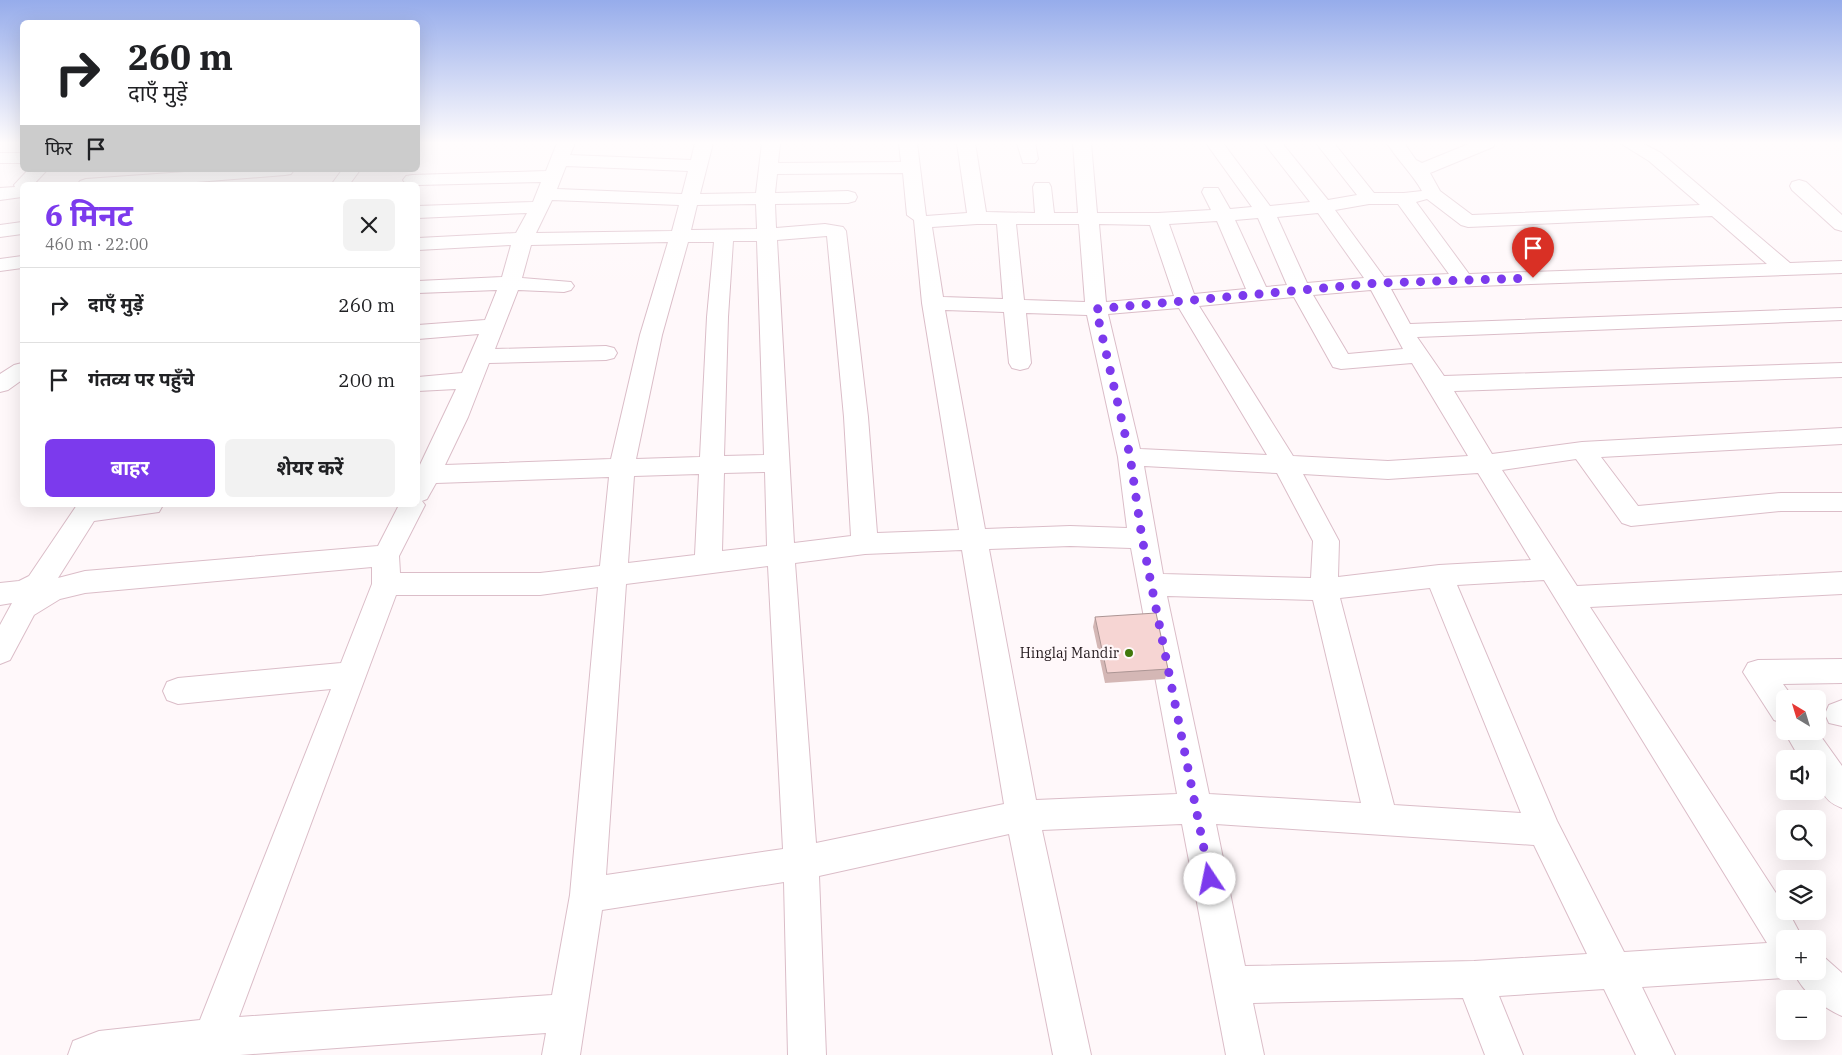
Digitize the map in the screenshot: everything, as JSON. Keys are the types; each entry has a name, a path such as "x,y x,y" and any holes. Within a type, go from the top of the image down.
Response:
{"street":[{"path":"420,211 492,192"},
{"path":"422,483 456,417 510,284 523,239 545,192"},
{"path":"645,192 689,200 848,197"},
{"path":"560,1055 587,895 622,467 651,335 691,192"},
{"path":"766,192 781,553 802,863 807,1055"},
{"path":"914,192 917,215"},
{"path":"973,192 977,218"},
{"path":"1042,192 1045,219"},
{"path":"1086,192 1096,309 1130,456 1142,538 1245,1055"},
{"path":"1211,192 1259,294"},
{"path":"1249,192 1264,212 1300,290 1341,362 1418,355"},
{"path":"1311,192 1378,283 1418,355 1438,384 1485,464 1780,930"},
{"path":"1364,192 1369,198"},
{"path":"1697,192 1785,269"},
{"path":"1806,192 1842,225"},
{"path":"1072,1055 1022,816 933,303 922,222 977,218 1158,219 1323,207 1369,198 1404,199 1433,194 1468,221 1718,210"},
{"path":"1404,199 1462,277"},
{"path":"1006,218 1020,363"},
{"path":"1158,219 1186,300 1285,464 1326,541 1324,589 1381,818"},
{"path":"0,230 20,228"},
{"path":"420,244 523,239 767,235 825,230 836,231 856,418 865,544"},
{"path":"708,562 714,465 716,306 724,235"},
{"path":"0,265 20,262"},
{"path":"933,303 1096,309 1378,283 1842,266"},
{"path":"420,288 510,284 564,286"},
{"path":"1404,331 1842,314"},
{"path":"420,332 492,326"},
{"path":"480,356 606,353"},
{"path":"1438,384 1842,370"},
{"path":"0,385 20,371"},
{"path":"420,384 471,380"},
{"path":"1130,456 1388,470 1485,464 1582,450 1842,436"},
{"path":"1582,450 1631,516 1781,502 1842,502"},
{"path":"422,483 622,467 777,463"},
{"path":"0,594 22,591 39,584 89,508 109,507"},
{"path":"212,1038 351,675 386,570 411,507"},
{"path":"0,652 24,607 52,590 85,582 386,570 540,584 865,544 1070,536 1142,538"},
{"path":"1152,585 1324,589 1439,576 1552,569"},
{"path":"1439,576 1544,830 1612,971 1656,1055"},
{"path":"1570,597 1842,583"},
{"path":"1776,698 1758,672 1842,671"},
{"path":"178,691 351,675"},
{"path":"1805,740 1842,793"},
{"path":"587,895 802,863 1022,816 1196,808 1381,818 1544,830"},
{"path":"1231,985 1474,980 1776,961"},
{"path":"1474,980 1504,1055"},
{"path":"1822,980 1842,997"},
{"path":"87,1055 99,1050 212,1038 566,1013"}],"building":[{"name":"Hinglaj Mandir","path":"1156,613 1168,669 1107,673 1095,617"}],"place":[{"name":"Hinglaj Mandir","path":"1129,653"}],"route":[{"path":"1210,879 1142,538 1130,456 1096,309 1378,283 1533,278"}]}
